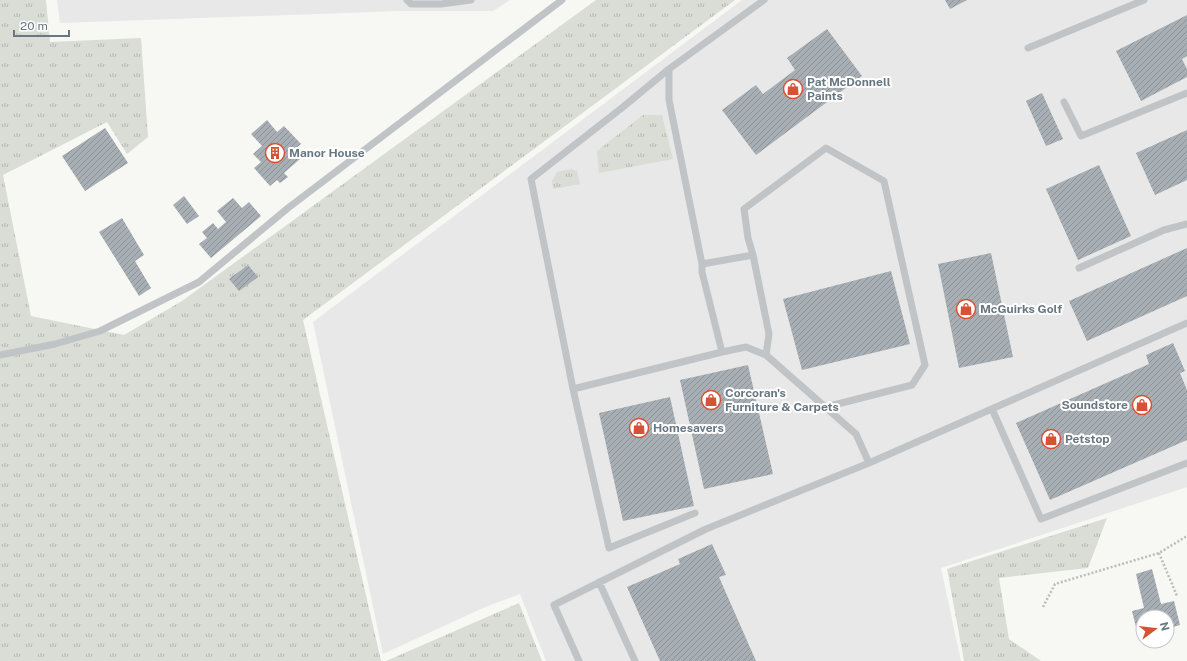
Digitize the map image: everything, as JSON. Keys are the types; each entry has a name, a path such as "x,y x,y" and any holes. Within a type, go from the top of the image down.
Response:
{"lane":[{"path":"407,0 410,4 441,4 471,0"},
{"path":"0,355 55,344 100,331 199,282 288,208 562,0"},
{"path":"695,513 609,548 573,389 531,179 669,69 764,0"},
{"path":"1028,48 1144,0"},
{"path":"669,69 669,100 702,264 702,272 722,352"},
{"path":"1064,102 1081,136 1187,93"},
{"path":"766,356 769,334 753,255 748,238 744,209 826,148 884,181 925,365 912,385 826,407"},
{"path":"1079,268 1164,230 1187,224"},
{"path":"702,264 753,255"},
{"path":"579,661 554,605 706,528 869,463 1187,323"},
{"path":"573,389 746,347 766,356 856,434 869,463"},
{"path":"992,409 1041,519 1187,463"},
{"path":"599,582 635,661"}],"path":[{"path":"1043,607 1056,584 1159,553 1187,536"},
{"path":"1159,553 1177,596"}],"shaded area":[{"path":"57,0 510,0 493,11 400,11 60,23"},
{"path":"742,0 1187,0 1187,487 941,568 961,661 546,661 520,594 485,607 383,654 313,322"}],"green space":[{"path":"0,0 46,0 50,42 141,38 148,137 127,154 107,122 3,175 31,316 124,335 182,301 596,0 735,0 303,320 381,661 0,661"},
{"path":"643,115 662,115 673,159 599,173 597,151"},
{"path":"571,169 577,171 580,184 553,189 552,181 557,172"},
{"path":"1107,518 1088,568 999,578 1009,639 1041,661 964,661 947,569"},
{"path":"519,603 542,661 386,661"}],"building":[{"path":"945,0 967,0 950,9"},
{"path":"1187,15 1187,56 1182,59 1187,69 1187,77 1141,101 1116,51"},
{"path":"827,29 862,76 756,155 722,110 756,85 763,94 795,70 787,58"},
{"path":"1042,93 1063,139 1046,146 1026,101"},
{"name":"Manor House","path":"267,120 277,132 284,126 301,144 293,151 300,159 284,173 288,177 280,183 277,180 270,186 254,168 261,162 253,154 262,146 251,134"},
{"path":"105,128 128,163 85,191 62,156"},
{"path":"1187,130 1187,180 1155,195 1136,153"},
{"path":"1099,165 1131,236 1078,260 1046,189"},
{"path":"184,196 199,216 187,224 173,205"},
{"path":"233,198 242,208 249,202 261,216 211,258 199,244 207,238 202,232 213,223 218,229 226,222 217,211"},
{"path":"122,218 144,255 135,261 151,288 139,296 99,232"},
{"path":"1187,248 1187,296 1087,341 1069,301"},
{"path":"991,253 1013,357 959,368 938,264"},
{"path":"248,265 258,277 239,291 229,279"},
{"path":"891,271 910,344 802,370 783,299"},
{"path":"1173,343 1185,371 1180,373 1187,390 1187,440 1050,500 1016,423 1149,364 1146,355"},
{"path":"748,365 773,474 704,489 680,380"},
{"path":"670,397 694,506 623,521 599,413"},
{"path":"712,544 726,575 719,577 756,661 660,661 627,587 680,564 678,559"},
{"path":"1152,569 1161,604 1174,601 1180,625 1175,627 1175,609 1140,609 1144,608 1136,574"},
{"path":"1135,610 1135,623 1132,611"}],"place":[{"name":"Pat McDonnell Paints","path":"793,89"},
{"name":"Manor House","path":"275,153"},
{"name":"McGuirks Golf","path":"966,309"},
{"name":"Corcoran's Furniture & Carpets","path":"711,400"},
{"name":"Soundstore","path":"1142,405"},
{"name":"Homesavers","path":"639,428"},
{"name":"Petstop","path":"1051,439"}]}
